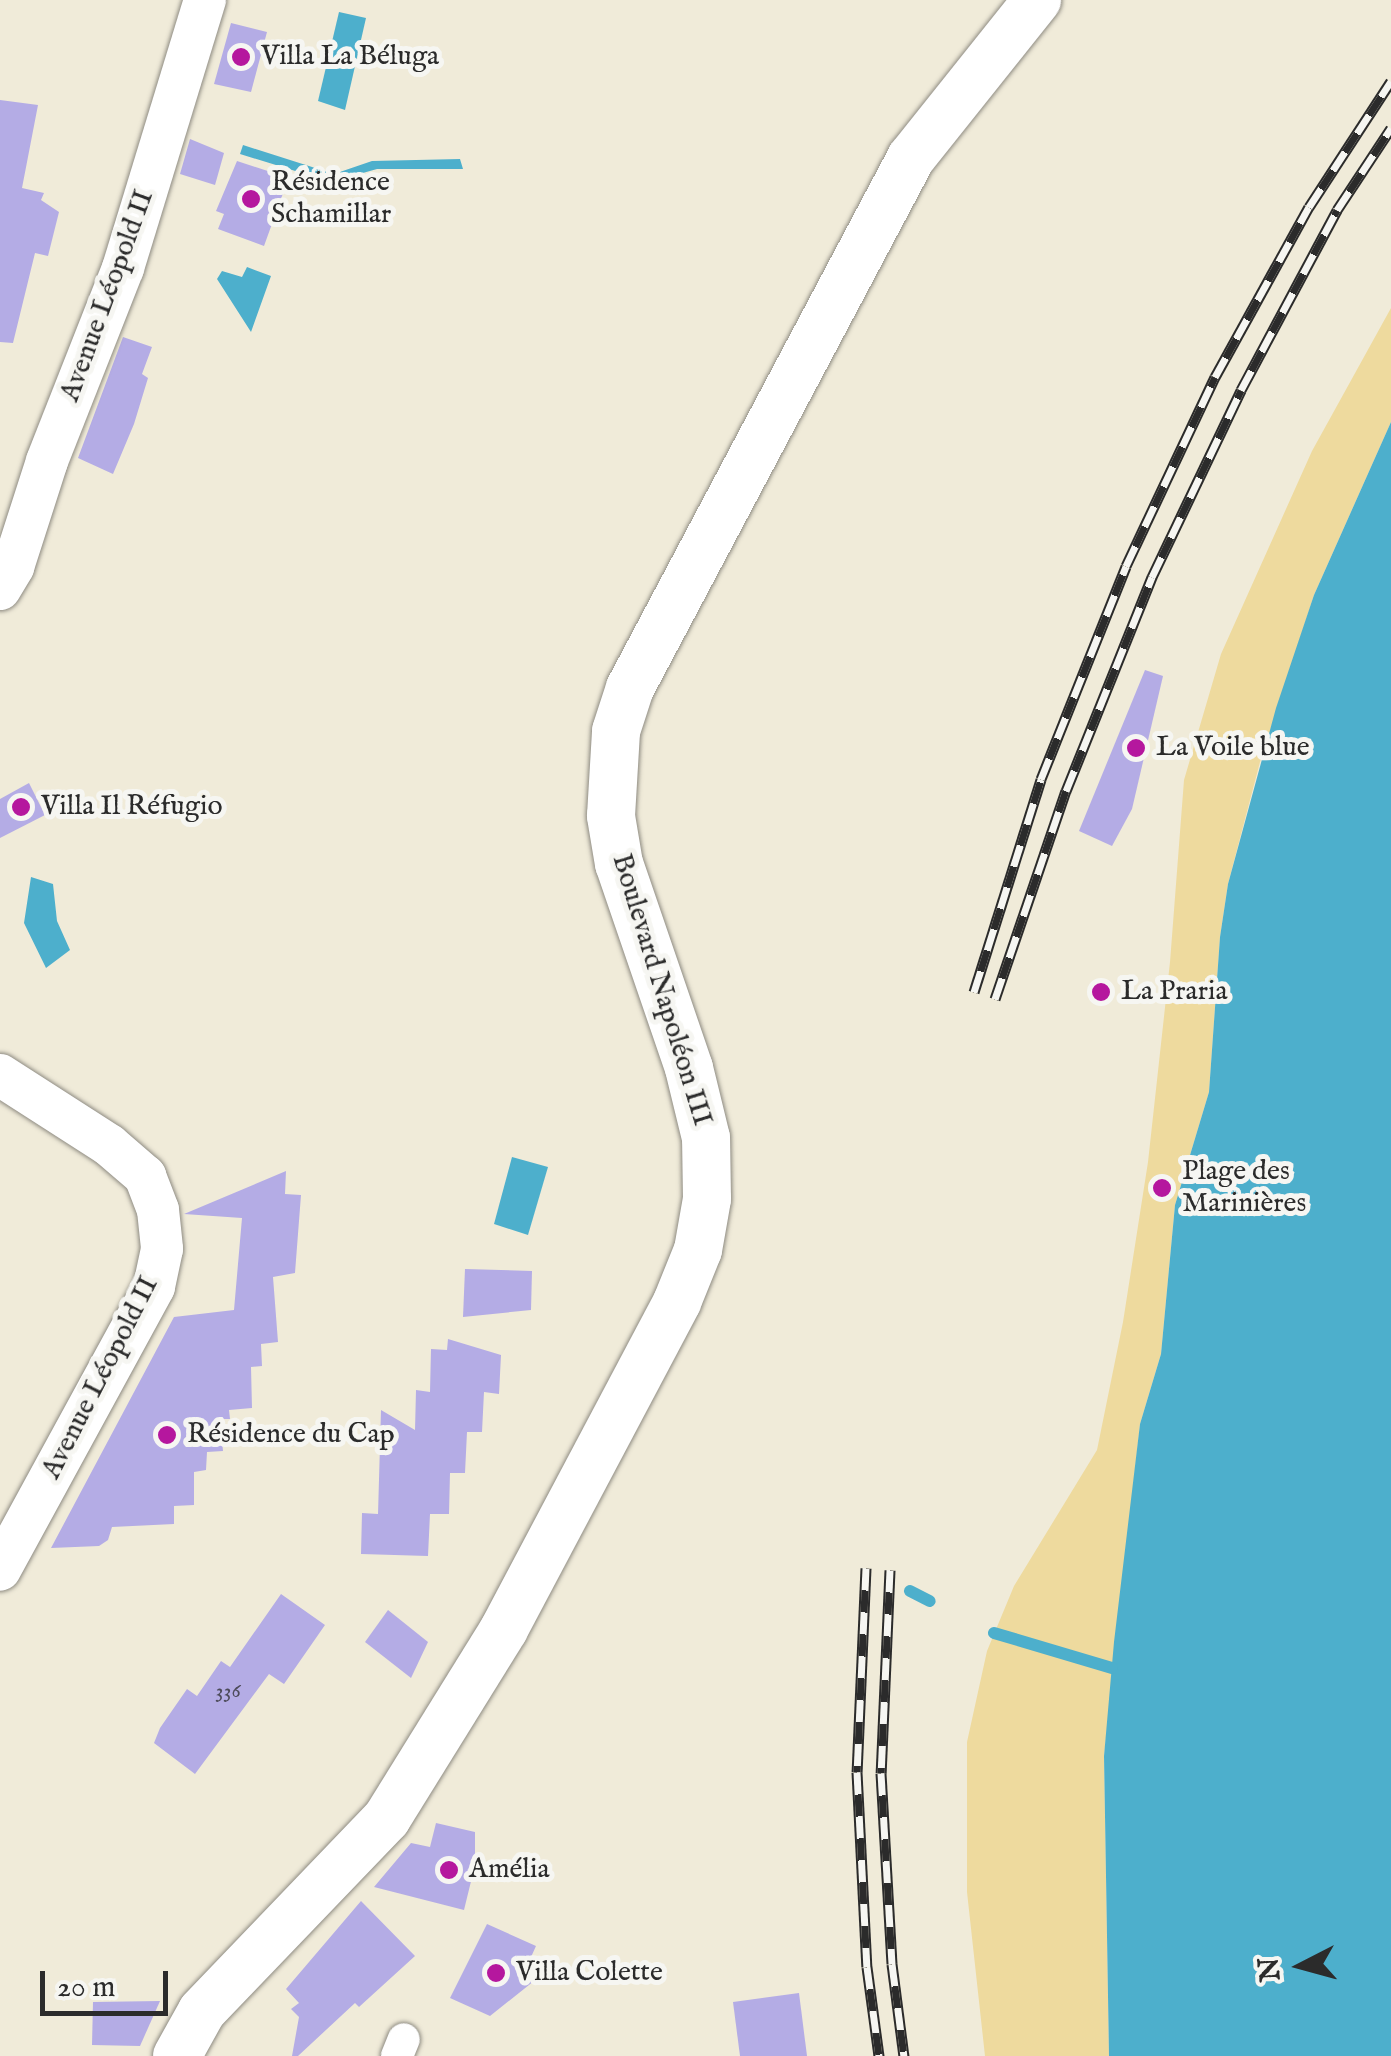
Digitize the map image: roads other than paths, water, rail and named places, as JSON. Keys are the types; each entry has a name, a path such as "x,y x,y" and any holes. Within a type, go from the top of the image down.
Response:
{"main road":[{"name":"Boulevard Napoléon III","path":"177,2056 202,2012 387,1818 504,1629 676,1302 698,1250 707,1199 706,1138 689,1068 619,864 611,816 616,730 630,688 910,158 1037,0"}],"street":[{"name":"Avenue Léopold II","path":"0,589 13,567 47,461 123,268 205,0"},
{"name":"Avenue Léopold II","path":"0,1075 110,1145 145,1176 158,1210 162,1248 154,1287 0,1570"}],"water":[{"path":"339,12 366,18 345,110 318,101"},
{"path":"243,145 334,174 372,161 460,159 463,169 377,169 331,182 240,154"},
{"path":"247,267 271,276 251,332 217,279 222,271 242,277"},
{"path":"1391,422 1391,2056 1109,2056 1104,1756 1114,1642 1140,1424 1161,1354 1175,1205 1209,1092 1220,937 1228,884 1276,708 1314,595"},
{"path":"31,877 53,884 57,921 70,950 46,968 24,923"},
{"path":"512,1157 548,1167 528,1235 494,1224"}],"waterway":[{"path":"910,1591 930,1601"},
{"path":"994,1633 1112,1668"}],"railway":[{"path":"974,992 1041,779 1126,566 1215,377 1309,207 1391,81"},
{"path":"995,999 1066,791 1152,577 1241,390 1337,210 1391,128"},
{"path":"866,1568 857,1772 867,1967 879,2056"},
{"path":"890,1570 881,1773 892,1964 904,2056"}],"place":[{"name":"Villa La Béluga","path":"241,57"},
{"name":"Résidence Schamillar","path":"251,199"},
{"name":"La Voile blue","path":"1136,748"},
{"name":"Villa Il Réfugio","path":"21,807"},
{"name":"La Praria","path":"1101,992"},
{"name":"Plage des Marinières","path":"1162,1188"},
{"name":"Résidence du Cap","path":"167,1435"},
{"name":"Amélia","path":"449,1870"},
{"name":"Villa Colette","path":"496,1973"}]}
